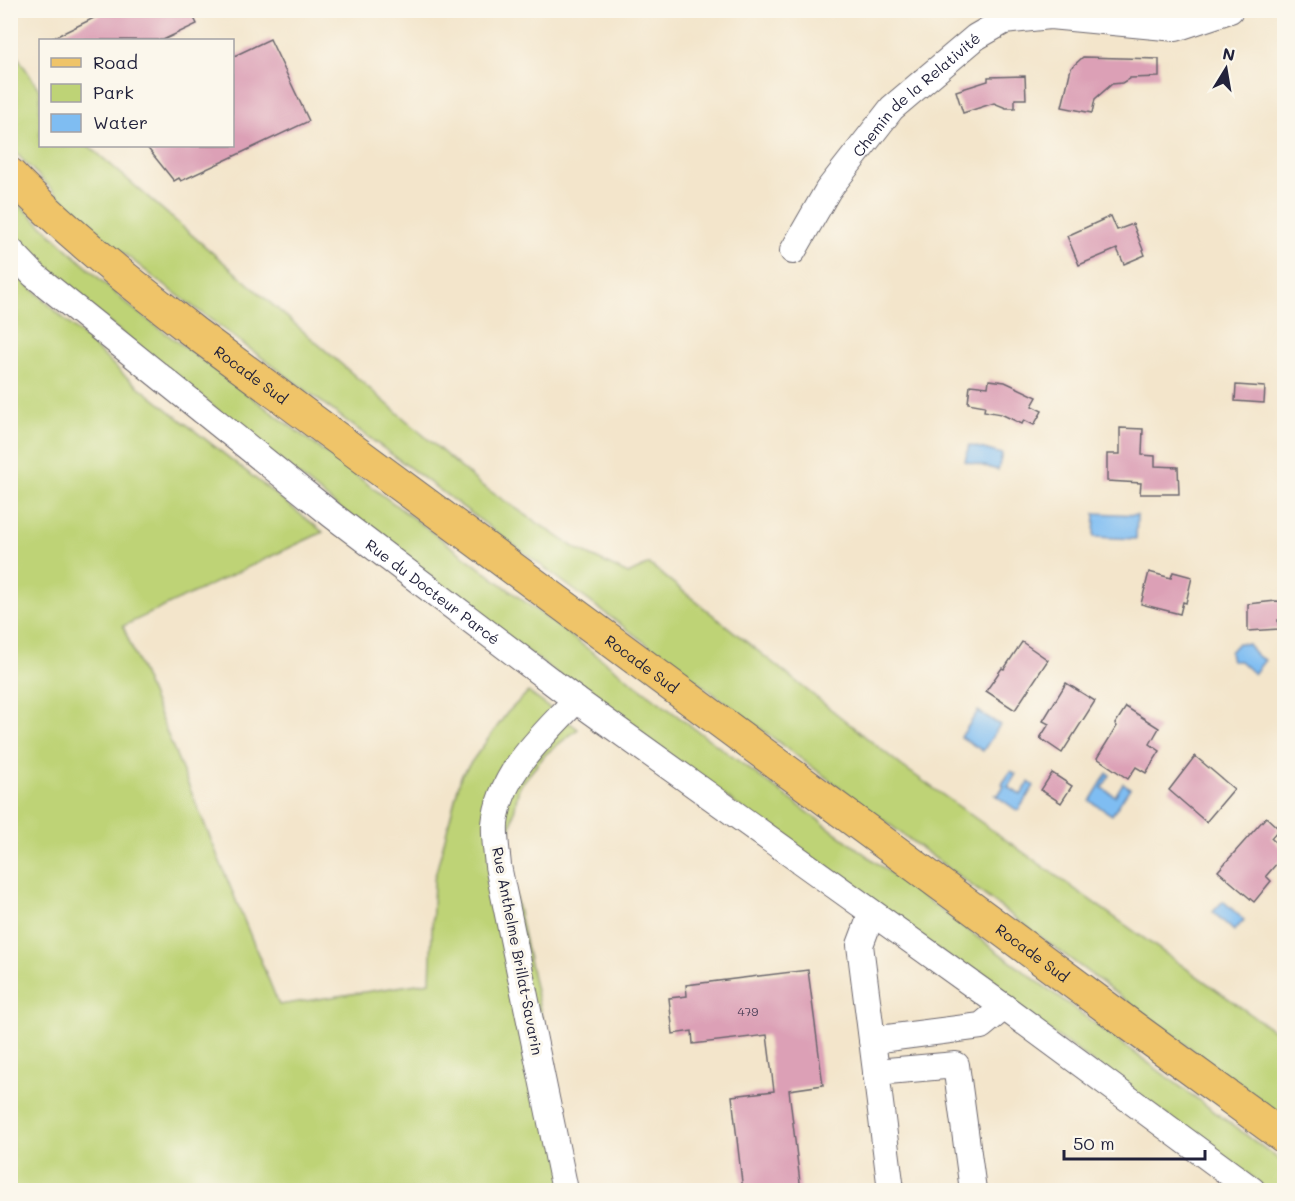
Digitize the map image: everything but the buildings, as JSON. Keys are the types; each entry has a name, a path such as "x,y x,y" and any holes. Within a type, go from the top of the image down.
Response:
{"main road":[{"name":"Rocade Sud","path":"10,174 59,222 129,282 195,333 1284,1137"}],"street":[{"name":"Chemin de la Relativité","path":"793,251 828,189 892,108 976,37 1004,21 1050,16 1176,28 1230,10"},
{"name":"Rue du Docteur Parcé","path":"10,250 34,275 332,515 576,700 1004,1007 1252,1191"},
{"name":"Rue Anthelme Brillat-Savarin","path":"565,1191 498,866 495,824 504,791 521,760 576,700"},
{"path":"872,913 860,945 891,1191"},
{"path":"872,1040 981,1026 1004,1007"},
{"path":"876,1072 956,1065 973,1191"}],"green space":[{"path":"10,45 39,89 39,147 90,147 481,485 575,548 628,574 649,564 902,766 1284,1038 1284,1118 156,279 82,220 11,148"},
{"path":"10,196 127,304 699,732 1284,1163 1284,1190 1266,1190 1253,1178 582,693 338,507 41,268 11,236"},
{"path":"10,268 124,375 323,532 123,626 279,1005 430,982 434,880 461,776 507,713 528,692 578,729 546,754 519,787 507,848 579,1190 11,1190"}],"water":[{"path":"969,445 1002,454 998,470 965,461"},
{"path":"1095,513 1137,515 1136,539 1094,537"},
{"path":"1238,643 1248,644 1257,656 1265,660 1254,674 1240,661 1232,661 1230,652"},
{"path":"978,711 1000,725 983,751 961,737"},
{"path":"1011,771 1016,774 1008,787 1021,795 1029,782 1034,786 1018,811 995,795 998,795 1004,786 1002,784"},
{"path":"1107,773 1110,775 1102,788 1115,796 1123,783 1130,788 1112,815 1090,801"},
{"path":"1223,901 1244,920 1234,931 1213,912"}]}
